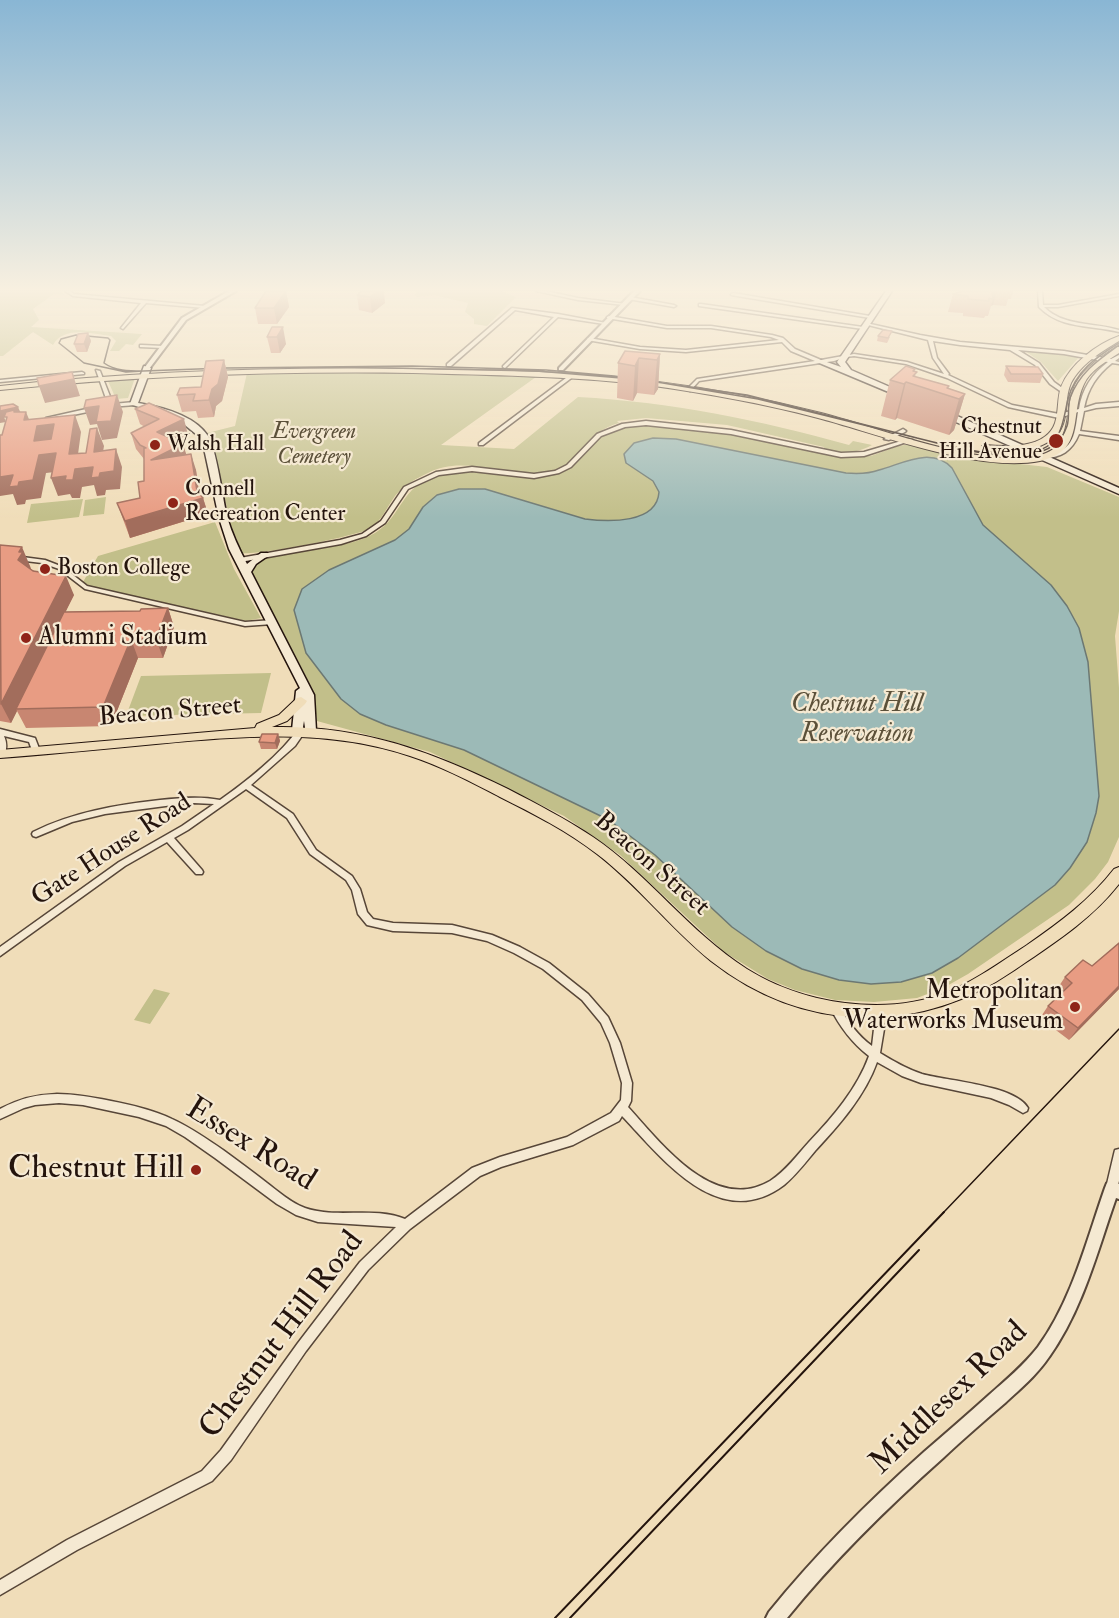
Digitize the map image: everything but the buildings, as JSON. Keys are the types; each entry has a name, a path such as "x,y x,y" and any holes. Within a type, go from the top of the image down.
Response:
{"main road":[{"path":"0,387 99,374 221,367"},
{"path":"454,367 691,386 987,458 1024,460 1042,457 1055,451 1068,438 1078,411 1076,394 1083,379 1099,367"},
{"path":"146,371 505,367 561,369 783,400 903,431 987,449 1023,448 1053,434 1058,426 1063,392 1072,375 1080,367"},
{"path":"833,367 912,400"},
{"path":"849,367 855,375"},
{"path":"146,371 134,404 184,420 206,438 223,518 240,560 302,678 311,702 303,730"},
{"path":"0,387 82,373 99,374"},
{"path":"934,409 1119,490"},
{"path":"987,449 1002,445 999,437"},
{"path":"246,572 253,562 264,555"},
{"path":"302,678 303,730"},
{"path":"250,731 283,718 301,701"},
{"name":"Beacon Street","path":"0,754 250,731 303,730 361,738 412,752 439,762 546,814 576,832 613,859 707,948 728,964 779,993 807,1002 835,1007 876,1010 935,1003 984,981 1081,914 1100,897 1119,873"}],"street":[{"path":"146,371 149,367"},
{"path":"691,386 705,378 788,367"},
{"path":"916,367 950,376 1010,406 1059,416 1119,404"},
{"path":"942,367 950,376"},
{"path":"1039,367 1052,383 1063,392"},
{"path":"0,381 82,373"},
{"path":"99,374 111,406"},
{"path":"481,444 572,375"},
{"path":"41,420 111,406 134,404"},
{"path":"1042,457 1062,453 1080,433 1078,411"},
{"path":"240,560 341,542 369,532 383,522 406,488 438,473 467,469 534,476 557,472 569,466 599,435 624,424 654,424 730,432 835,455 858,455 910,440"},
{"path":"878,448 903,431"},
{"path":"1080,433 1119,438"},
{"path":"0,556 43,561 61,568 86,587 245,624 273,622"},
{"path":"303,730 292,744 246,785 290,816 308,846 349,878 356,889 363,914 370,922 393,927 452,929 489,938 546,966 585,997 605,1020 619,1055 627,1083 623,1109 669,1157 705,1185 727,1194 753,1193 775,1184 784,1177 840,1117 858,1092 874,1053 879,1033 876,1010"},
{"path":"0,754 3,743 0,734 32,740 36,751"},
{"name":"Gate House Road","path":"0,952 123,864 222,803 246,785"},
{"path":"36,834 68,820 97,812 202,800 222,803"},
{"path":"168,837 199,872"},
{"path":"835,1007 846,1030 874,1053 903,1071 925,1080 991,1091 1012,1100 1023,1108"},
{"name":"Essex Road","path":"0,1114 30,1100 54,1097 77,1099 138,1112 165,1121 187,1132 297,1210 321,1217 396,1220 406,1225"},
{"name":"Chestnut Hill Road","path":"0,1587 72,1545 206,1477 214,1470 351,1282 406,1225 476,1172 500,1162 558,1145 606,1122 623,1109"},
{"name":"Middlesex Road","path":"775,1618 841,1542 1024,1374 1047,1350 1071,1305 1115,1190 1119,1154"}],"green space":[{"path":"1045,367 1071,367 1058,381"},
{"name":"Evergreen Cemetery","path":"359,372 536,377 441,445 514,449 578,397 681,408 748,420 849,445 853,441 872,445 855,451 837,452 727,425 646,418 617,421 619,423 599,432 573,459 558,469 526,474 460,465 444,467 419,477 402,488 371,528 306,545 242,553 231,525 212,442 207,433 235,426 247,373"},
{"path":"135,378 128,398 116,399 108,381"},
{"name":"Chestnut Hill Reservation","path":"644,425 724,433 845,458 871,456 898,446 912,444 985,460 1047,467 1119,497 1119,611 1115,636 1119,688 1119,837 1108,862 1069,905 968,974 945,987 917,998 874,1002 835,1000 795,990 768,979 724,952 620,855 564,816 430,752 317,721 313,690 252,572 260,559 363,539 375,533 391,519 416,486 438,475 469,472 530,477 560,473 572,466 605,433"},
{"path":"106,497 104,514 83,516 85,500"},
{"path":"83,499 79,517 27,523 31,504"},
{"path":"215,522 234,569 261,618 246,621 90,586 83,582 98,556"},
{"path":"271,673 261,713 126,716 141,676"},
{"path":"154,989 170,993 150,1024 134,1020"}],"water":[{"name":"Chestnut Hill Reservation","path":"653,438 676,439 858,474 916,458 935,458 944,462 952,468 983,525 1051,585 1067,606 1079,628 1088,662 1099,796 1087,842 1070,868 1055,885 958,958 932,973 901,982 871,984 839,980 802,969 766,951 732,927 655,855 609,820 464,750 386,725 360,714 341,699 306,653 294,610 302,589 329,570 395,540 409,529 423,507 437,495 459,489 485,489 585,519 606,521 630,519 650,510 659,492 653,481 626,463 624,454 634,443"}],"tram line":[{"path":"100,367 126,372 143,371"},
{"path":"110,367 127,371 143,371"},
{"path":"225,368 341,367 537,371 638,379"},
{"path":"225,368 365,367"},
{"path":"429,367 546,370 638,379"},
{"path":"933,442 1000,454 1035,452 1048,446 1060,431 1071,389 1087,367"},
{"path":"933,442 1007,456 1027,455 1044,450 1058,441 1067,426 1070,398 1078,381 1092,367"},
{"path":"143,371 225,368"},
{"path":"638,379 662,383"},
{"path":"638,379 662,383"},
{"path":"662,383 747,395 917,438"},
{"path":"662,383 758,399 917,438"},
{"path":"917,438 933,442"},
{"path":"943,1213 1119,1029"},
{"path":"555,1618 944,1212"},
{"path":"570,1618 919,1250"}],"place":[{"name":"Chestnut Hill Avenue","path":"1056,441"},
{"name":"Walsh Hall","path":"155,445"},
{"name":"Connell Recreation Center","path":"173,503"},
{"name":"Boston College","path":"45,569"},
{"name":"Alumni Stadium","path":"26,638"},
{"name":"Metropolitan Waterworks Museum","path":"1075,1007"},
{"name":"Chestnut Hill","path":"196,1170"}]}
